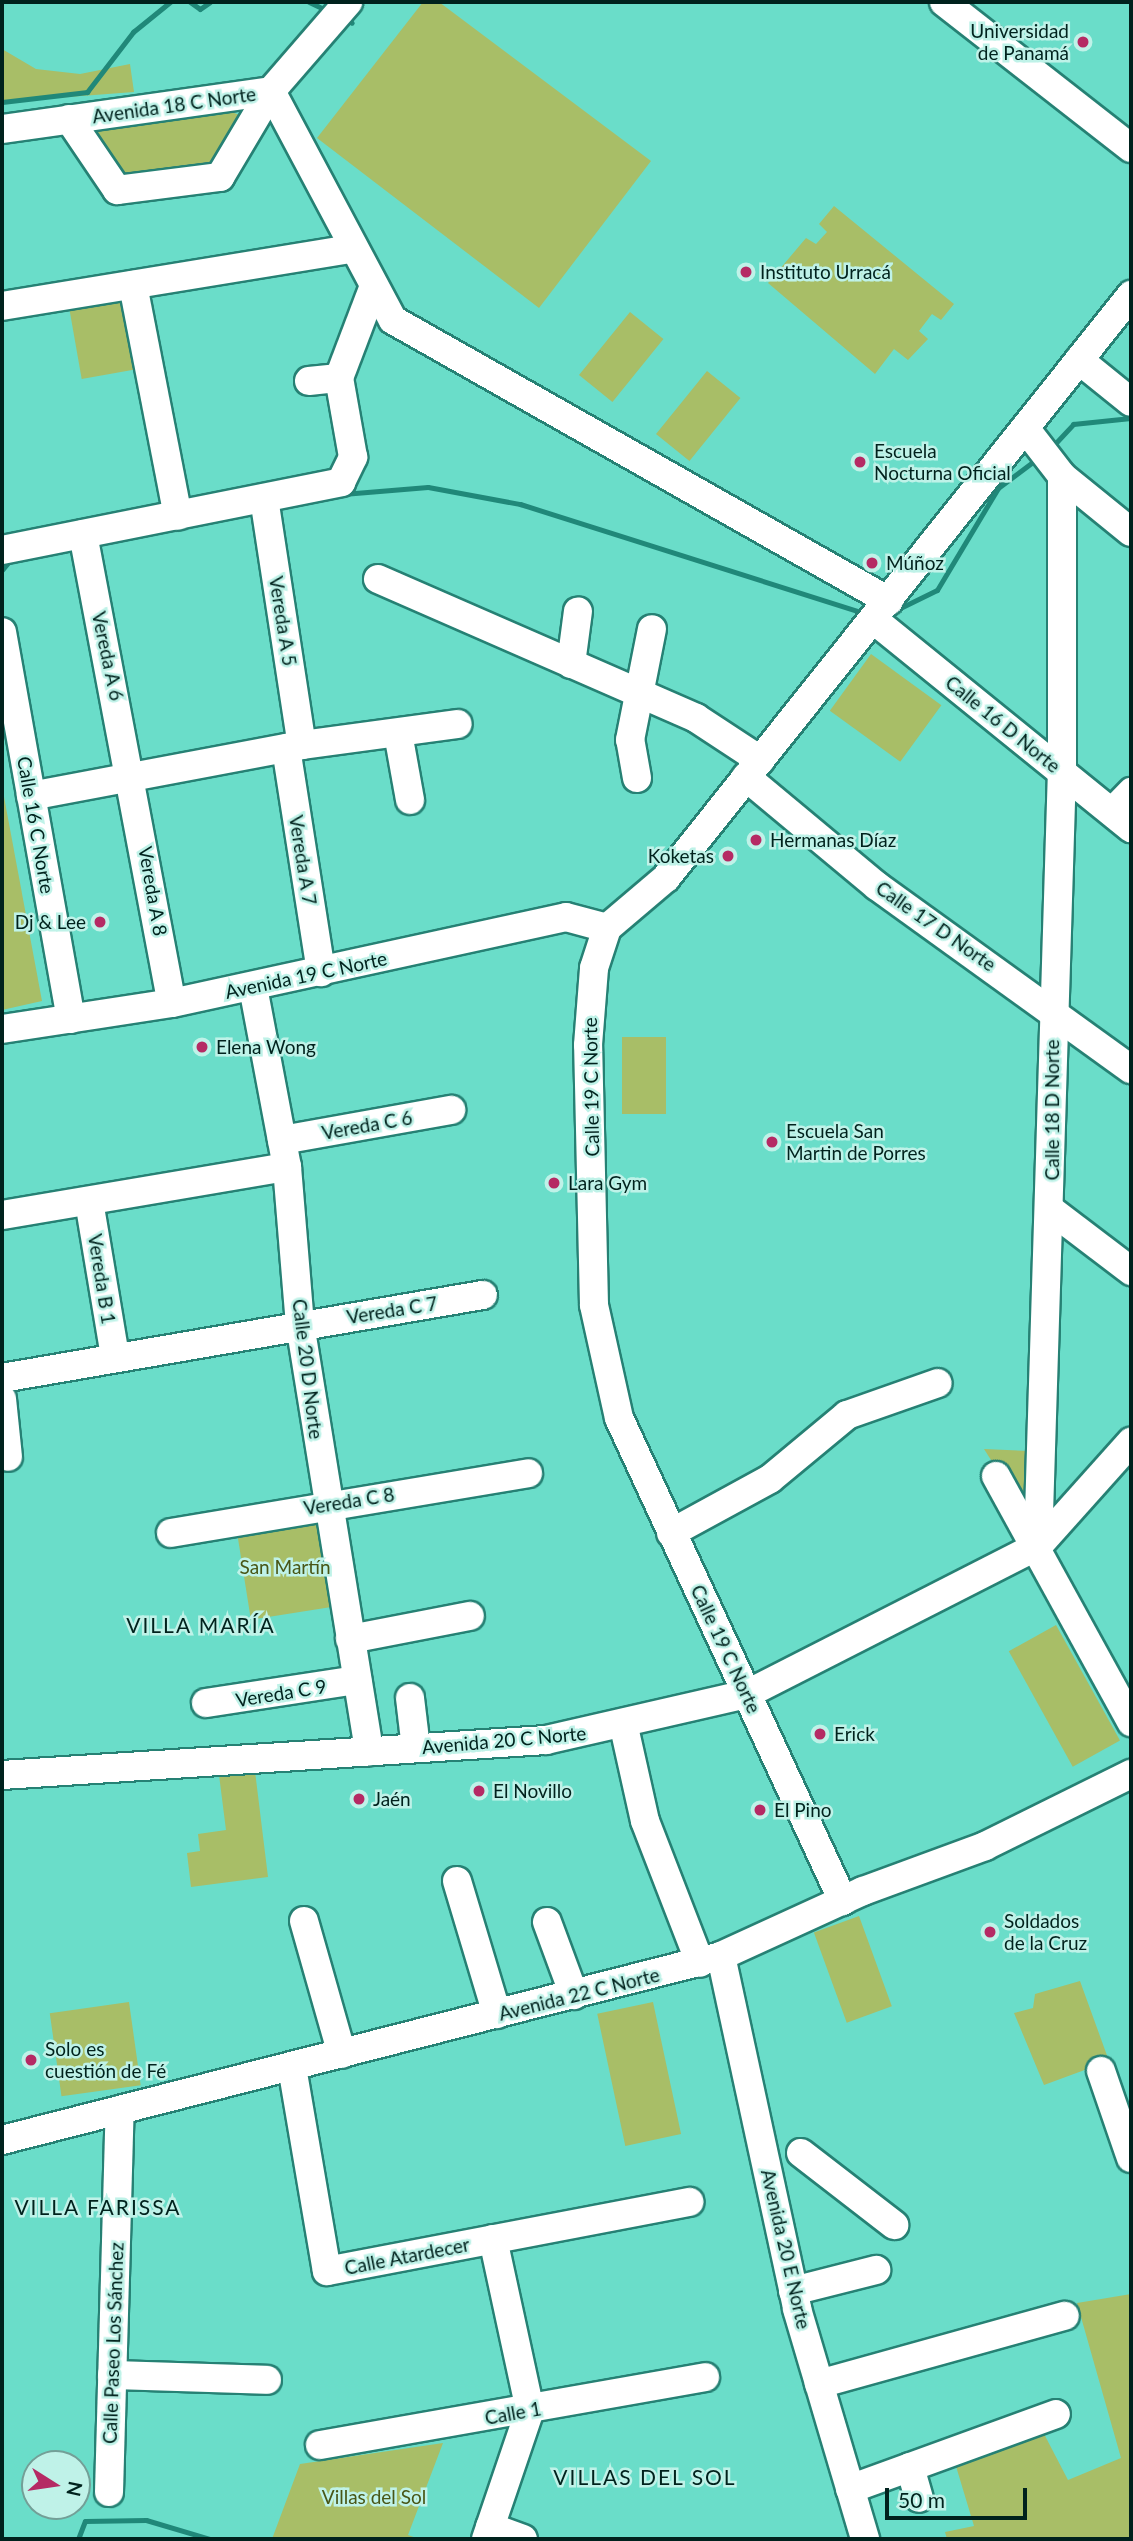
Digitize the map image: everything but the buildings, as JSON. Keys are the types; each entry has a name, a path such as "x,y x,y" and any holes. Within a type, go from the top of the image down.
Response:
{"street":[{"name":"Avenida 18 C Norte","path":"2,129 271,91 348,2"},
{"path":"944,2 1131,148"},
{"path":"69,119 117,190 220,177 271,91"},
{"name":"Calle 16 D Norte","path":"271,91 350,248 393,320 882,611 1062,771 1122,820"},
{"path":"2,306 350,248"},
{"path":"133,285 178,516"},
{"path":"2,550 85,542 178,516 266,506 348,475 353,457 339,378 374,286"},
{"path":"607,928 666,878 882,611 1131,295"},
{"path":"1079,360 1131,402"},
{"path":"309,381 339,378"},
{"path":"1025,428 1062,476 1131,532"},
{"name":"Calle 18 D Norte","path":"1038,1546 1051,1210 1053,1007 1062,771 1062,476"},
{"name":"Vereda A 5","path":"266,506 294,746"},
{"name":"Vereda A 6","path":"85,542 133,779"},
{"name":"Calle 17 D Norte","path":"378,579 696,718 753,768 877,886 1053,1007 1131,1069"},
{"path":"571,664 578,611"},
{"path":"637,778 630,740 652,629"},
{"name":"Calle 16 C Norte","path":"2,632 71,1018"},
{"path":"31,796 133,779 294,746 458,724"},
{"path":"398,733 410,800"},
{"name":"Vereda A 7","path":"294,746 321,972"},
{"name":"Vereda A 8","path":"133,779 172,1003"},
{"path":"1122,820 1131,792"},
{"name":"Avenida 19 C Norte","path":"2,1029 172,1003 566,917 607,928"},
{"name":"Calle 19 C Norte","path":"607,928 594,968 588,1045 594,1305 619,1418 843,1901"},
{"name":"Calle 20 D Norte","path":"253,986 287,1167 300,1324 326,1504 369,1751"},
{"name":"Vereda C 6","path":"282,1140 451,1110"},
{"path":"2,1215 287,1167"},
{"name":"Vereda B 1","path":"89,1201 115,1357"},
{"path":"1051,1210 1131,1271"},
{"name":"Vereda C 7","path":"2,1378 300,1324 483,1295"},
{"path":"671,1534 770,1479 847,1415 939,1383"},
{"path":"2,1399 8,1457"},
{"name":"Avenida 20 C Norte","path":"2,1775 546,1740 624,1727 747,1694 1038,1546 1131,1442"},
{"name":"Vereda C 8","path":"171,1533 326,1504 528,1473"},
{"path":"996,1476 1038,1546 1131,1722"},
{"path":"350,1639 470,1616"},
{"name":"Vereda C 9","path":"206,1703 357,1680"},
{"path":"410,1698 416,1748"},
{"name":"Avenida 20 E Norte","path":"624,1727 645,1821 711,1959 793,2291 865,2539"},
{"name":"Avenida 22 C Norte","path":"2,2140 711,1959 843,1901 985,1846 1131,1774"},
{"path":"457,1881 497,2014"},
{"path":"304,1921 342,2054"},
{"path":"547,1922 574,1995"},
{"name":"Calle Atardecer","path":"292,2067 327,2271 690,2202"},
{"path":"1101,2071 1131,2158"},
{"name":"Calle Paseo Los Sánchez","path":"109,2492 120,2110"},
{"path":"800,2153 894,2225"},
{"path":"493,2239 530,2410 488,2533 523,2539"},
{"path":"793,2291 876,2270"},
{"path":"819,2384 1065,2316"},
{"path":"112,2375 267,2380"},
{"name":"Calle 1","path":"320,2445 705,2377"},
{"path":"850,2489 1056,2414"},
{"path":"910,2467 919,2498"}],"green space":[{"path":"423,2 439,2 651,161 539,308 317,138"},
{"path":"2,49 36,69 80,74 130,64 134,92 2,102"},
{"path":"225,110 240,115 207,170 116,179 77,121"},
{"path":"834,206 954,304 941,320 932,314 919,331 928,339 908,360 894,349 875,374 768,283 806,238 816,244 827,232 819,224"},
{"path":"131,290 145,368 82,379 68,301"},
{"path":"630,312 663,339 612,402 579,375"},
{"path":"707,371 740,398 689,461 656,434"},
{"path":"871,654 941,705 900,762 830,711"},
{"path":"2,786 42,1001 2,1010"},
{"path":"622,1037 666,1037 666,1114 622,1114"},
{"path":"984,1449 1030,1451 1026,1515"},
{"name":"San Martín","path":"318,1513 333,1607 251,1620 236,1526"},
{"path":"1056,1625 1120,1740 1073,1767 1009,1651"},
{"path":"254,1763 268,1877 191,1887 187,1853 200,1851 198,1834 226,1830 218,1767"},
{"path":"859,1916 892,2006 847,2023 814,1932"},
{"path":"1080,1981 1109,2061 1044,2085 1014,2013 1033,2008 1035,1994"},
{"path":"129,2002 141,2085 61,2096 50,2013"},
{"path":"653,2002 681,2134 625,2146 597,2014"},
{"path":"1131,2294 1131,2539 947,2539 945,2532 974,2526 955,2463 1042,2430 1068,2480 1121,2458 1077,2303"},
{"name":"Villas del Sol","path":"443,2443 408,2535 419,2539 272,2539 300,2464"}],"waterway":[{"path":"2,102 87,92 133,32 170,2"},
{"path":"190,2 200,9 210,2"},
{"path":"309,2 322,8"},
{"path":"1051,448 1073,424 1131,418"},
{"path":"892,612 937,590 998,488 1038,458"},
{"path":"343,494 428,487 520,504 864,613"},
{"path":"2,570 11,559"},
{"path":"78,2539 85,2521 146,2520 210,2539"}],"place":[{"name":"Universidad de Panamá","path":"1083,42"},
{"name":"Instituto Urracá","path":"746,272"},
{"name":"Escuela Nocturna Oficial","path":"860,462"},
{"name":"Múñoz","path":"872,563"},
{"name":"Hermanas Díaz","path":"756,840"},
{"name":"Koketas","path":"728,856"},
{"name":"Dj & Lee","path":"100,922"},
{"name":"Elena Wong","path":"202,1047"},
{"name":"Escuela San Martin de Porres","path":"772,1142"},
{"name":"Lara Gym","path":"554,1183"},
{"name":"Erick","path":"820,1734"},
{"name":"El Novillo","path":"479,1791"},
{"name":"Jaén","path":"359,1799"},
{"name":"El Pino","path":"760,1810"},
{"name":"Soldados de la Cruz","path":"990,1932"},
{"name":"Solo es cuestión de Fé","path":"31,2060"}],"district":[{"name":"VILLA MARÍA","path":"201,1625"},
{"name":"VILLA FARISSA","path":"98,2207"},
{"name":"VILLAS DEL SOL","path":"645,2477"}]}
